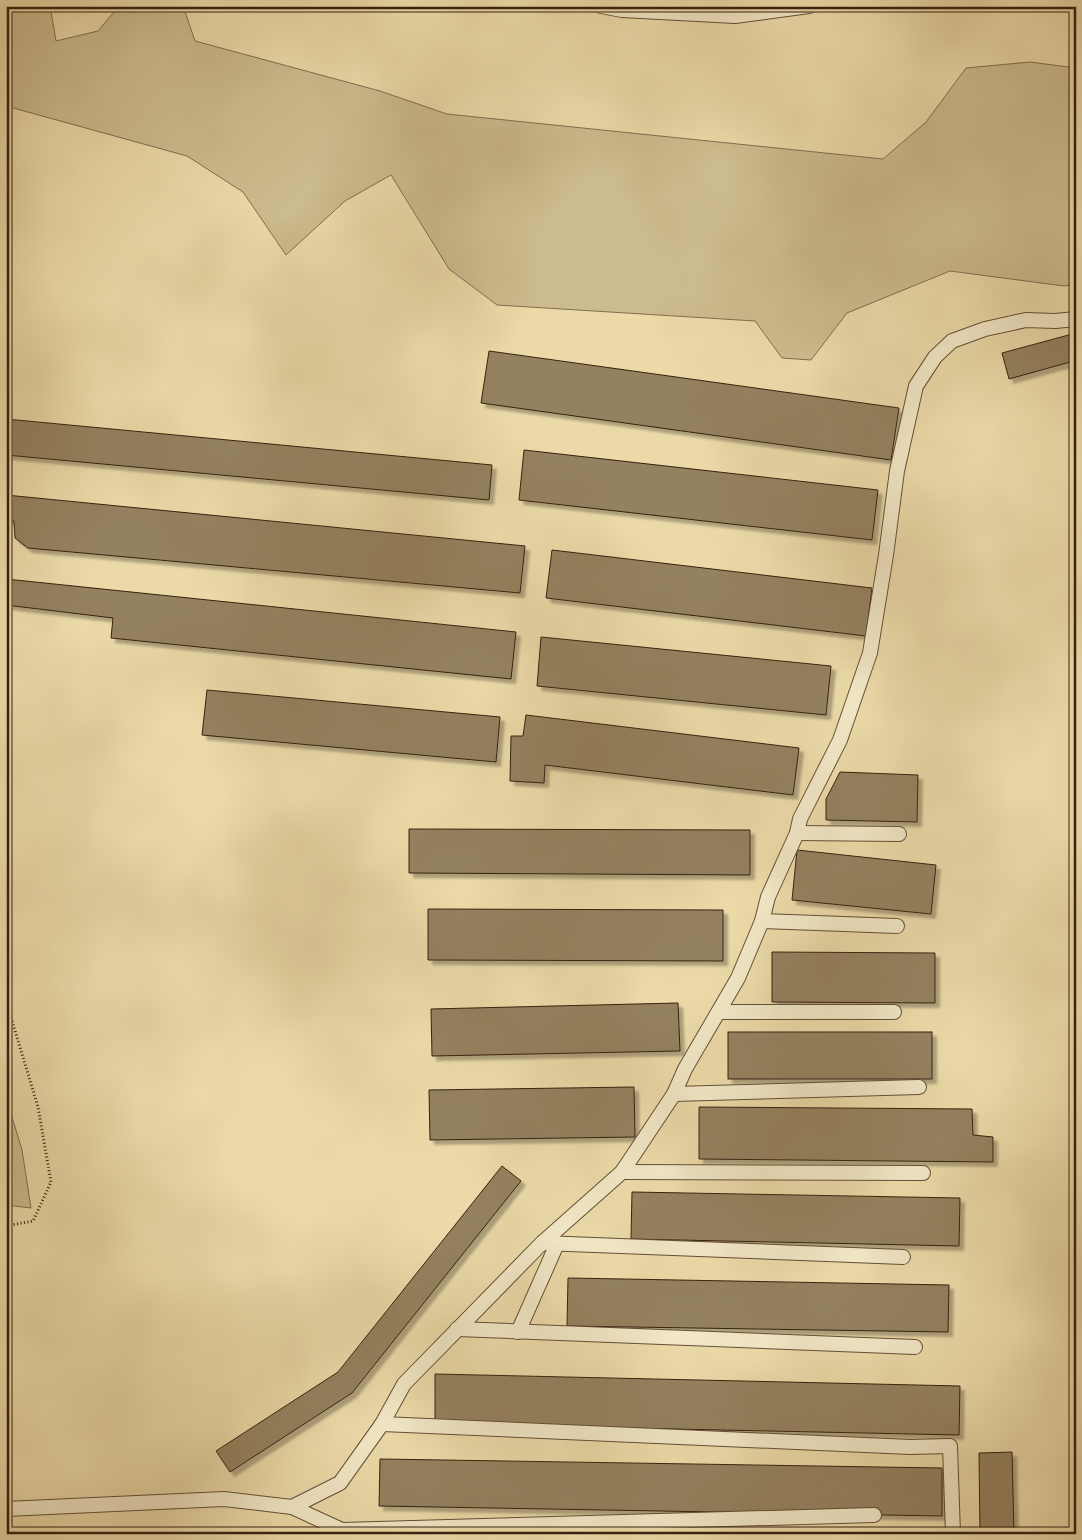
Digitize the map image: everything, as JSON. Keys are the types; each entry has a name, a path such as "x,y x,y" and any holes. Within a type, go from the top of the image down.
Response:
{"lane":[{"path":"601,6 622,10 734,11 809,6"},
{"path":"292,1507 340,1482 382,1424 404,1384 542,1243 622,1172 674,1094 685,1069 720,1012 738,978 762,921 768,897 797,833 800,819 840,740 870,653 897,471 916,386 935,357 952,341 984,329 1026,320 1055,321 1076,319"},
{"path":"797,833 899,834"},
{"path":"762,921 897,926"},
{"path":"720,1012 894,1012"},
{"path":"674,1094 919,1087"},
{"path":"622,1172 923,1173"},
{"path":"542,1243 903,1257"},
{"path":"518,1332 557,1244"},
{"path":"457,1330 915,1347"},
{"path":"382,1424 900,1446 950,1446 953,1534"},
{"path":"6,1509 224,1498 292,1507 342,1530 649,1528 874,1515"}],"path":[{"path":"6,1001 38,1107 50,1182 33,1221 6,1226"}],"shaded area":[{"path":"6,6 50,6 56,41 98,31 119,6 183,6 195,41 380,91 447,114 883,159 926,122 966,68 1030,62 1076,68 1076,284 1064,286 950,271 847,313 811,360 782,358 755,321 497,305 449,269 391,175 345,201 286,255 243,192 187,156 6,106"},
{"path":"6,1097 22,1150 31,1208 6,1205"}],"building":[{"path":"1076,333 1076,382 1070,362 1009,379 1002,353"},
{"path":"489,351 899,408 891,460 481,403"},
{"path":"6,419 492,465 489,500 6,455"},
{"path":"524,450 878,490 872,540 519,500"},
{"path":"6,495 525,546 520,593 28,548 15,538 14,521 6,520"},
{"path":"552,550 872,588 866,636 546,598"},
{"path":"6,579 516,632 511,679 111,638 113,618 6,605"},
{"path":"541,637 831,666 826,715 537,686"},
{"path":"207,690 500,717 496,762 202,735"},
{"path":"526,715 799,748 793,795 545,765 544,783 510,781 511,736 523,736"},
{"path":"840,772 918,775 917,822 826,820 826,799"},
{"path":"409,829 750,830 750,875 409,873"},
{"path":"797,850 936,865 931,914 792,900"},
{"path":"428,909 723,910 723,961 428,960"},
{"path":"772,952 935,953 935,1003 772,1002"},
{"path":"678,1003 680,1051 432,1056 431,1009"},
{"path":"728,1032 932,1032 932,1079 728,1079"},
{"path":"634,1087 635,1137 430,1140 429,1090"},
{"path":"699,1107 972,1109 973,1135 993,1137 993,1162 699,1159"},
{"path":"502,1166 521,1181 352,1393 230,1472 216,1451 338,1372"},
{"path":"632,1192 960,1198 959,1246 631,1239"},
{"path":"568,1278 949,1285 948,1332 567,1326"},
{"path":"435,1374 960,1386 959,1435 435,1424"},
{"path":"1012,1452 1014,1534 980,1534 979,1453"},
{"path":"380,1459 942,1468 942,1516 379,1506"}]}
